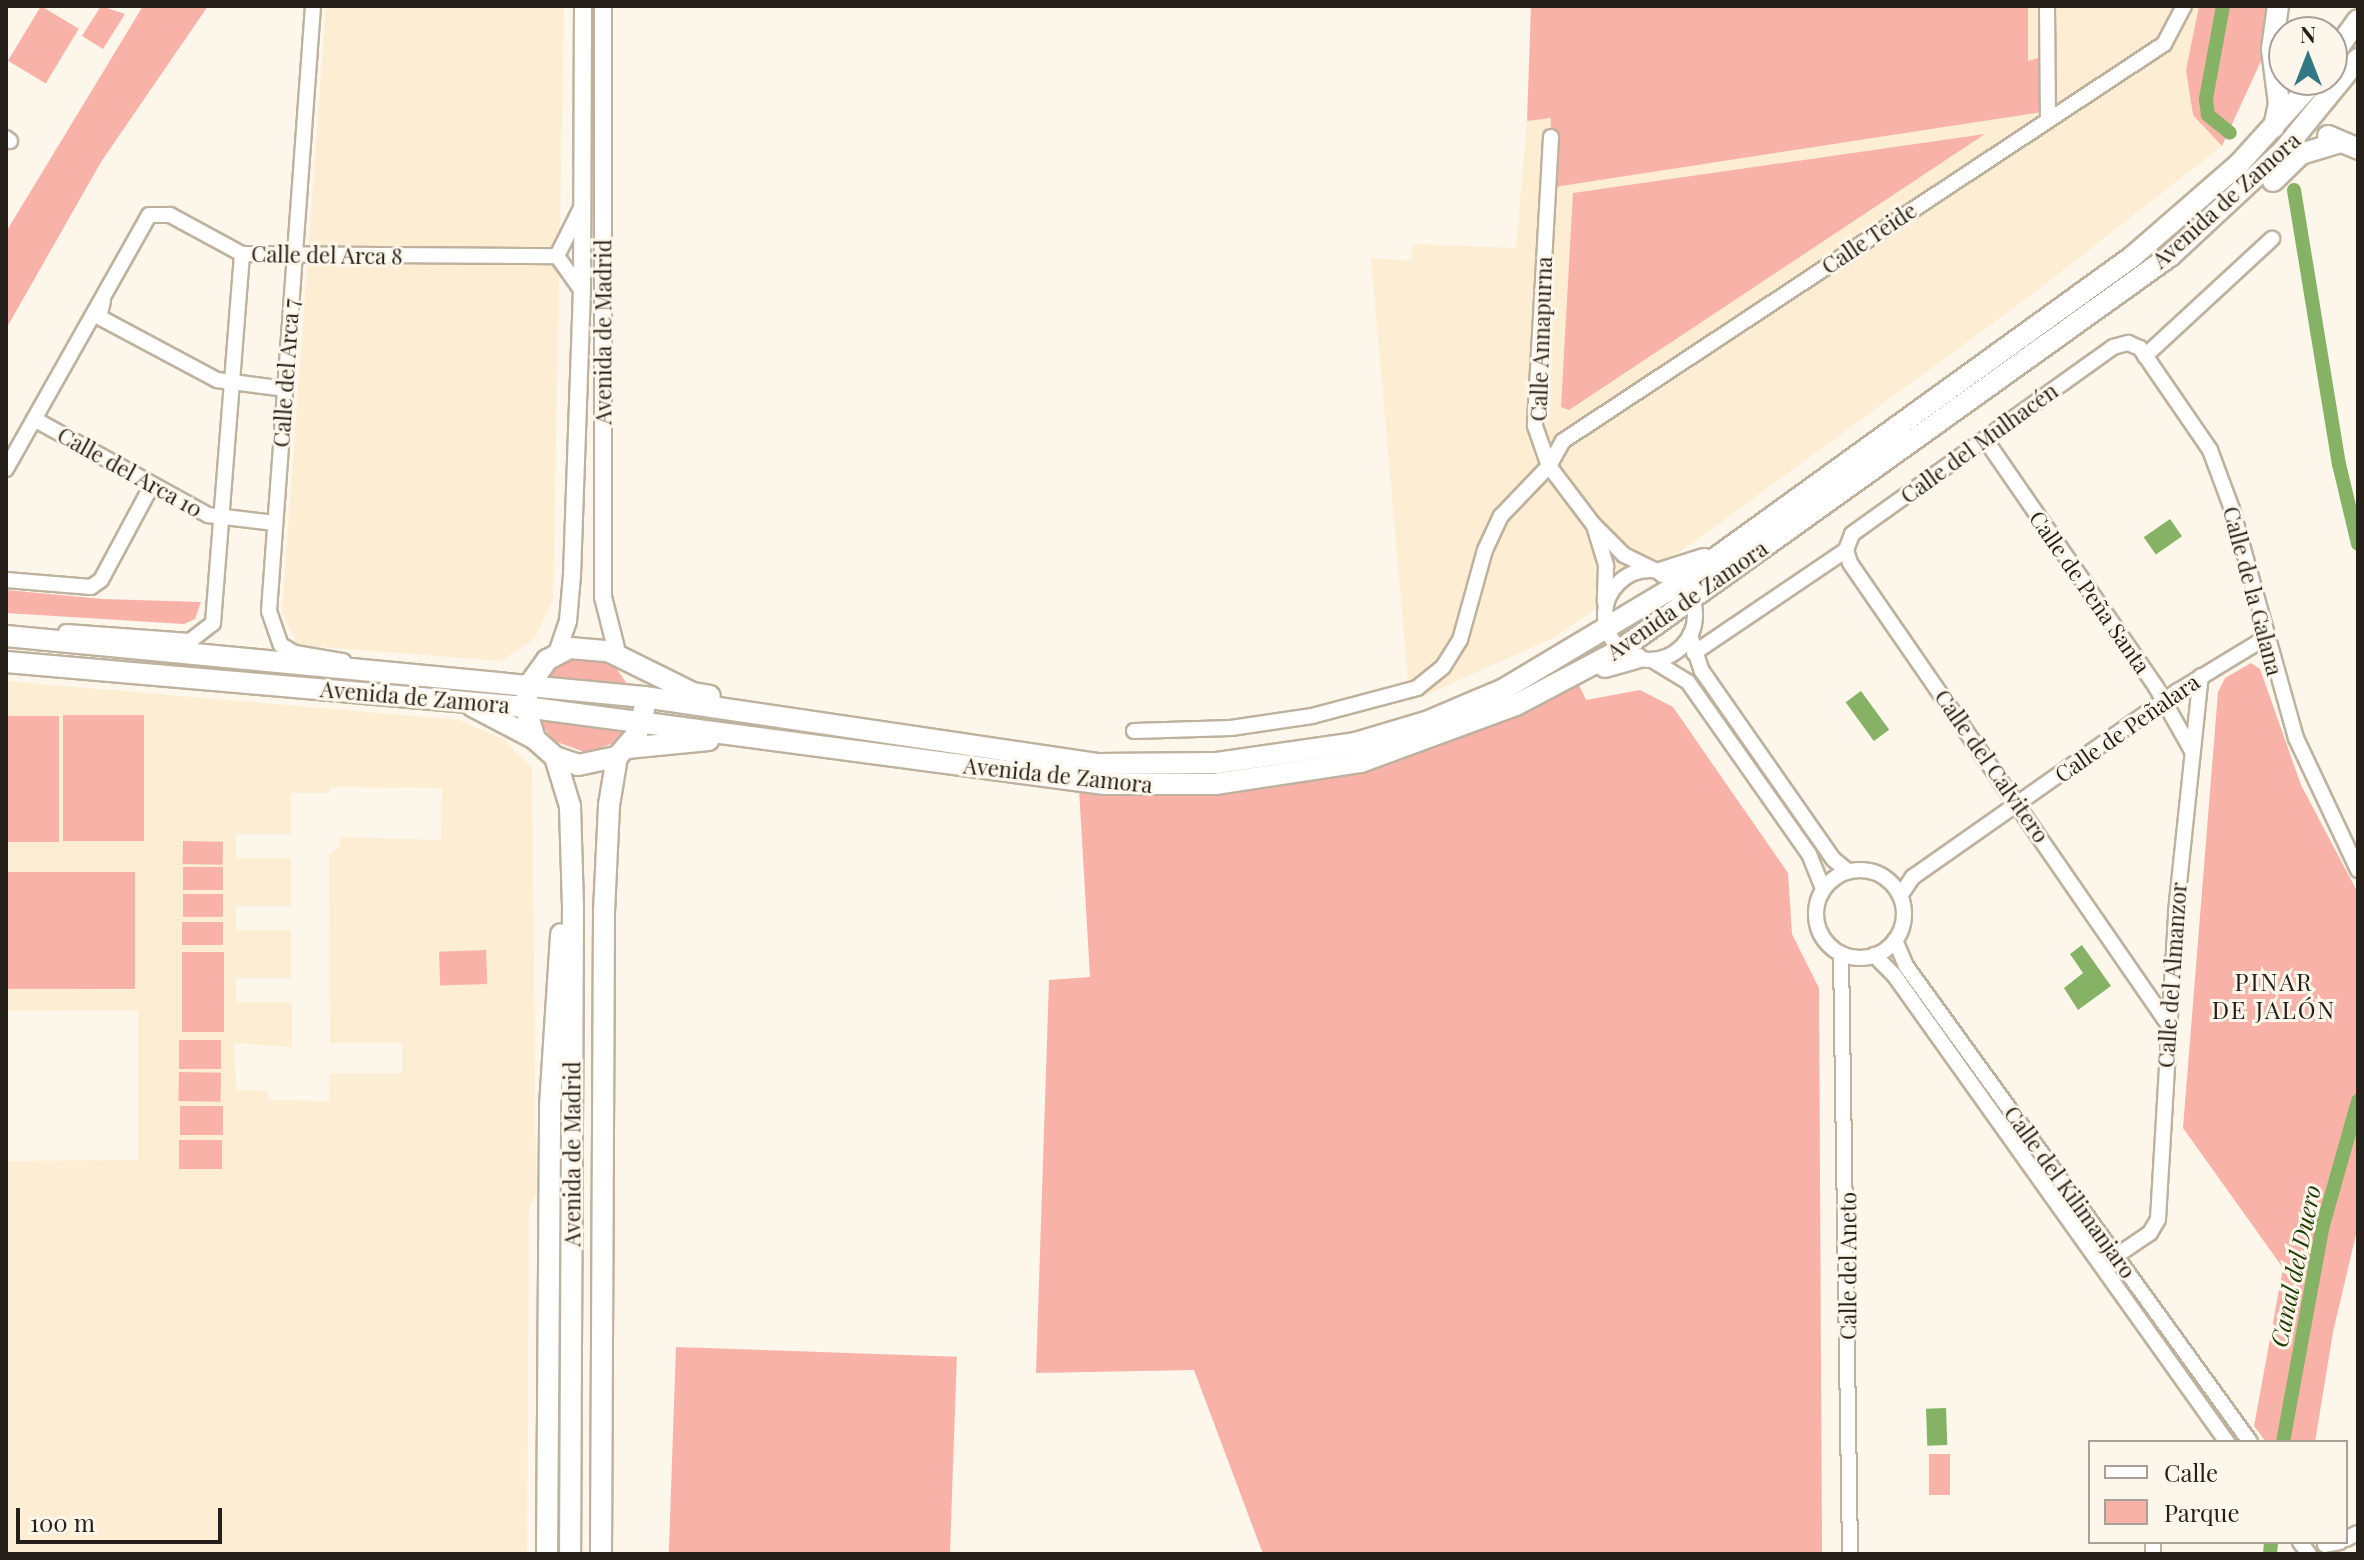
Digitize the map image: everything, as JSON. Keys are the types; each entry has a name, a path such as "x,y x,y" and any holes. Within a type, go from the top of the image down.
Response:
{"highway":[{"name":"Avenida de Zamora","path":"1725,563 2170,256 2308,124 2358,59"},
{"path":"2274,127 2276,96"},
{"path":"2287,96 2308,124 2348,146"},
{"name":"Avenida de Zamora","path":"6,636 370,668 644,697 1105,784 1231,783 1361,762 1420,744 1578,674 1637,656 1689,608 1725,563 2132,257 2228,174 2302,96"},
{"path":"2170,256 2231,216 2301,154 2348,146"},
{"path":"1660,572 1725,563"},
{"path":"1689,608 1725,563"},
{"name":"Avenida de Zamora","path":"6,662 461,701 1100,764 1217,763 1288,756 1429,721 1577,649 1606,617 1689,608"},
{"path":"535,739 525,707 529,685 557,653 584,646 623,660 693,693 807,709 876,742"},
{"path":"622,752 643,720 644,697 623,660"},
{"path":"461,701 535,739 555,757 578,765 622,752 717,740 813,752 876,742"},
{"name":"Avenida de Madrid","path":"601,1554 604,912 609,805 622,752"},
{"name":"Avenida de Madrid","path":"555,757 570,806 573,905 570,1554"},
{"path":"547,1554 552,1062 561,934 573,905"}],"main road":[{"name":"Avenida de Madrid","path":"557,653 571,598 582,291 583,6"},
{"name":"Avenida de Madrid","path":"603,6 603,597 623,660"}],"street":[{"name":"Calle del Arca 7","path":"313,6 269,611 281,645 370,668"},
{"path":"2047,6 2048,118"},
{"name":"Calle Teide","path":"1134,731 1231,728 1312,716 1417,688 1443,667 1460,640 1485,550 1501,516 1549,466 1563,441 2164,44 2184,6"},
{"name":"Calle Annapurna","path":"1551,137 1535,426 1549,466 1593,524 1624,555 1660,572 1689,608"},
{"path":"557,256 583,205"},
{"name":"Calle del Arca 8","path":"6,469 149,215 158,212 242,254 295,257 557,256"},
{"path":"2145,356 2272,239"},
{"path":"6,636 69,632 190,641 202,634 218,607 242,254"},
{"name":"Avenida de Madrid","path":"557,256 582,291"},
{"path":"106,289 99,317 217,380 285,389"},
{"name":"Calle del Mulhacén","path":"1694,653 1846,546 1985,439 2113,347 2128,343 2145,356"},
{"name":"Calle de la Galana","path":"2145,356 2210,450 2232,509 2265,638 2296,738 2358,870"},
{"name":"Calle del Arca 10","path":"34,419 208,515 275,523"},
{"name":"Calle de Peña Santa","path":"1985,439 2163,702 2191,749"},
{"path":"6,580 91,587 101,580 152,485"},
{"name":"Calle Annapurna","path":"1593,524 1606,566 1606,617"},
{"name":"Calle del Calvitero","path":"1846,546 2168,1024"},
{"path":"1660,572 1623,579 1606,617 1637,656 1688,682 1809,854 1823,889"},
{"path":"1637,656 1675,652 1689,608"},
{"path":"1689,608 1694,653 1822,844 1848,871"},
{"name":"Calle de Peñalara","path":"1900,896 1913,877 2201,676 2265,638"},
{"name":"Calle del Almanzor","path":"2116,1256 2150,1233 2158,1219 2171,971 2191,749 2201,676"},
{"path":"1848,871 1870,871 1888,880 1900,896 1904,916 1895,940 1874,955 1848,955 1818,927 1816,905 1823,889 1848,871"},
{"name":"Calle de Peñalara","path":"1888,880 1913,877"},
{"name":"Calle del Kilimanjaro","path":"1895,940 1906,966 2249,1440"},
{"name":"Calle del Aneto","path":"1848,955 1845,978 1850,1554"},
{"name":"Calle del Kilimanjaro","path":"1874,955 2116,1282 2226,1440"},
{"path":"2144,988 2160,983 2171,971"}],"shaded area":[{"path":"326,6 564,6 553,601 534,639 501,661 298,645 282,612"},
{"path":"2028,6 2199,6 2186,70 2193,115 2222,146 2030,296 1695,541 1553,638 1410,702 1371,258 1411,261 1413,244 1516,248 1527,121 2027,62"},
{"path":"2170,519 2182,536 2156,555 2144,537"},
{"path":"6,681 459,720 503,739 532,768 536,1195 529,1208 527,1554 6,1554 6,1161 138,1160 138,1010 6,1011 6,989 135,990 135,873 6,872 6,842 58,842 59,717 6,716","holes":["330,787 442,788 441,840 340,837 340,846 329,855 330,1043 402,1043 402,1073 330,1073 329,1101 268,1100 268,1091 237,1090 233,1043 292,1047 292,1002 236,1002 236,978 291,978 291,930 236,930 236,906 291,906 291,858 236,858 236,834 291,834 291,793 329,793"]},
{"path":"1861,691 1889,730 1874,741 1846,702"},
{"path":"2082,945 2111,986 2078,1010 2064,988 2083,973 2070,954"},
{"path":"1946,1408 1947,1445 1927,1446 1926,1409"}],"green space":[{"path":"41,6 79,29 46,84 8,61"},
{"path":"101,6 125,14 103,49 82,36"},
{"path":"143,6 208,6 101,162 6,329 6,232"},
{"path":"1531,6 2028,6 2028,61 2048,55 2048,111 1548,188 1551,118 1527,121"},
{"path":"2199,6 2268,6 2261,61 2222,146 2193,115 2186,70"},
{"path":"1985,134 1569,410 1561,407 1573,193"},
{"path":"6,590 103,599 201,602 195,619 184,624 6,613"},
{"path":"576,656 614,665 632,691 545,680 549,671"},
{"path":"2251,663 2260,669 2301,785 2358,893 2358,1226 2333,1332 2315,1440 2264,1440 2254,1426 2283,1268 2183,1128 2218,692 2225,678"},
{"path":"1579,685 1586,700 1640,690 1673,707 1788,873 1792,934 1819,988 1822,1554 1263,1554 1194,1370 1036,1373 1049,980 1090,977 1079,789 1243,791 1342,774 1497,725"},
{"path":"63,715 144,715 144,841 63,841"},
{"path":"542,715 630,725 616,742 587,753 554,741 542,725"},
{"path":"6,716 59,716 59,842 6,842"},
{"path":"183,841 223,842 223,865 183,864"},
{"path":"183,867 223,867 223,890 183,890"},
{"path":"6,872 135,872 135,989 6,989"},
{"path":"183,894 223,894 223,917 183,917"},
{"path":"182,922 223,922 223,945 182,945"},
{"path":"486,950 487,984 440,986 439,952"},
{"path":"182,952 224,952 224,1032 182,1032"},
{"path":"179,1040 221,1040 221,1069 179,1069"},
{"path":"179,1072 221,1073 220,1102 178,1101"},
{"path":"180,1106 223,1106 223,1135 180,1135"},
{"path":"179,1140 222,1140 222,1169 179,1169"},
{"path":"676,1347 957,1357 950,1554 669,1554"},
{"path":"1929,1454 1950,1454 1950,1495 1929,1495"}],"waterway":[{"path":"2223,6 2206,99 2208,115 2230,133"},
{"path":"2294,190 2339,464 2358,544"},
{"name":"Canal del Duero","path":"2283,1440 2323,1225 2358,1101"},
{"name":"Canal del Duero","path":"2270,1554 2271,1544"}],"district":[{"name":"PINAR DE JALÓN","path":"2274,996"}]}
